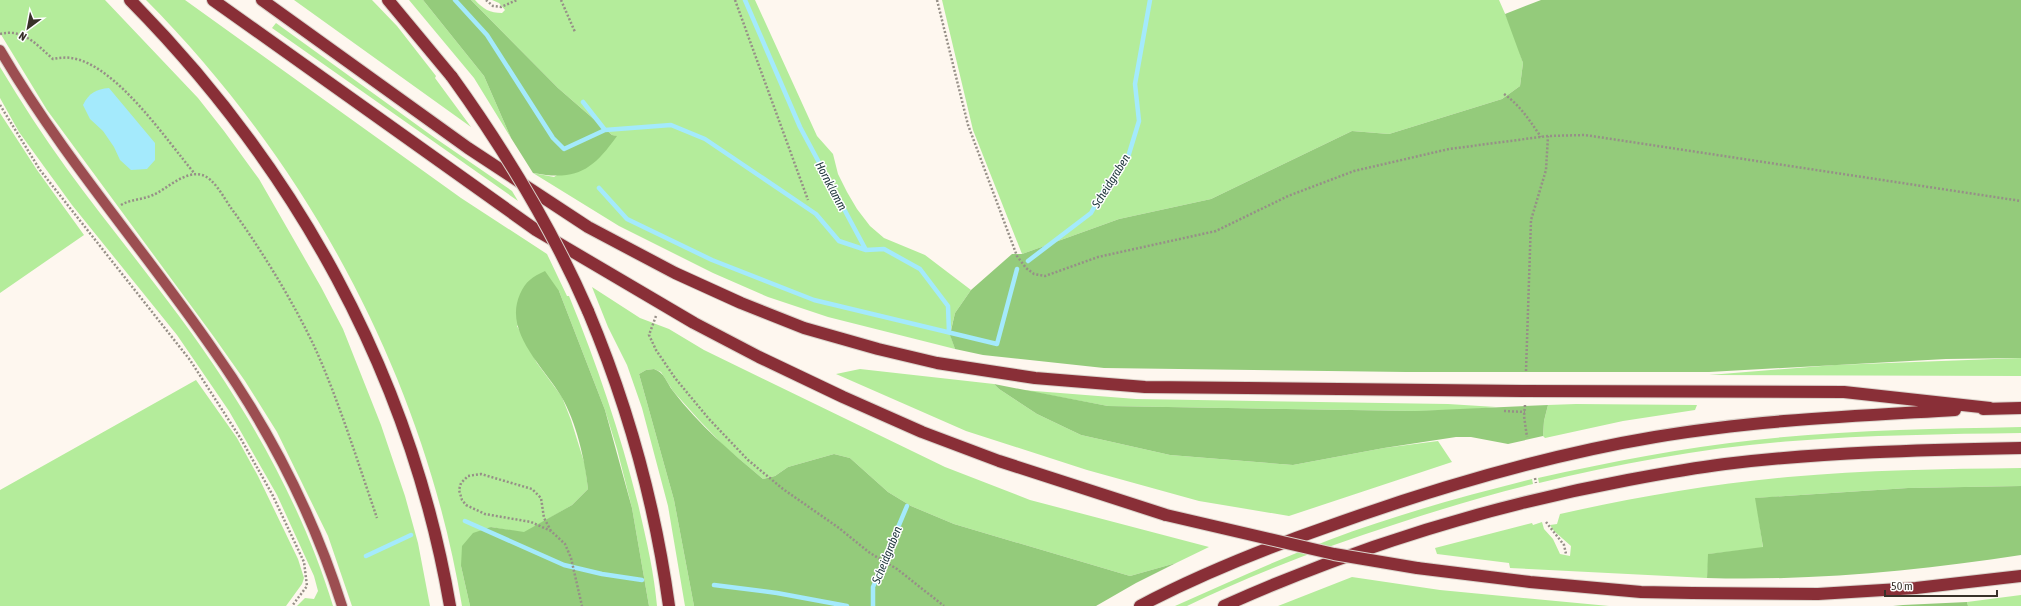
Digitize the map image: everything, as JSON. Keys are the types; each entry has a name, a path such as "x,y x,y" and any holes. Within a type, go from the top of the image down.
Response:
{"highway":[{"path":"130,0 208,86 251,140 287,192 342,286 372,350 408,440 434,525 450,606"},
{"path":"213,0 536,230 661,304 759,358 922,432 999,461 1166,516 1334,554 1417,568 1530,582 1641,592 1818,594 1916,588 2021,576"},
{"path":"262,0 468,148 588,227 675,273 741,303 804,328 878,349 937,363 1035,378 1145,386 1522,391 1844,392 1990,408"},
{"path":"388,0 452,77 493,133 520,176 566,260 604,349 635,441 652,504 669,606"},
{"path":"1140,606 1170,590 1289,540 1431,491 1561,456 1655,437 1811,418 1990,408 2021,408"},
{"path":"1224,606 1317,566 1395,540 1472,516 1593,487 1723,464 1767,459 1911,450 2021,448"}],"main road":[{"path":"0,50 34,106 110,213 212,348 267,433 287,471 313,527 342,606"}],"path":[{"path":"486,0 493,6 501,6 517,0"},
{"path":"561,0 575,32"},
{"path":"735,0 808,200"},
{"path":"937,0 968,125 1017,256 1026,268 1034,274 1044,276 1098,257 1216,231 1288,196 1354,171 1449,149 1548,136 1585,134 2021,201"},
{"path":"0,34 21,34 37,43 53,58 72,58 96,67 127,92 195,174"},
{"path":"1504,94 1513,100 1528,117 1541,137"},
{"path":"0,105 40,170 190,360 241,439 272,494 304,562 307,586 292,606"},
{"path":"1526,371 1531,220 1546,170 1548,136"},
{"path":"110,213 128,201 151,196 187,176 195,174 208,178 239,219 299,317 315,349 377,518"},
{"path":"661,304 649,335 656,350 675,378 709,419 748,460 783,489 839,528 870,553 897,569 944,606"},
{"path":"1524,405 1527,438"},
{"path":"1504,411 1525,412"},
{"path":"551,531 544,518 541,498 532,490 481,474 468,476 461,483 459,490 462,500 466,506 485,514 531,522 551,531 565,544 571,558 582,606"},
{"path":"1535,478 1536,483"},
{"path":"1546,522 1564,545 1566,554"}],"green space":[{"path":"0,0 105,0 198,98 259,179 321,287 343,329 381,425 405,496 418,543 430,606 352,606 328,536 277,432 245,381 214,337 47,110 0,33"},
{"path":"146,0 185,0 461,198 547,254 567,296 569,296 616,425 644,530 652,568 657,606 649,606 632,508 617,449 605,410 559,291 517,326 537,363 562,397 585,465 588,489 572,505 524,533 491,527 461,566 470,606 462,606 444,521 419,438 388,357 350,279 307,203 258,131 205,63"},
{"path":"294,0 372,0 397,26 436,76 435,78 471,127"},
{"path":"409,0 423,0 484,76 511,138 474,78"},
{"path":"423,0 471,0 558,88 612,135 617,136 599,158 582,171 561,176 533,173 511,138 484,76"},
{"path":"471,0 475,0 481,6 490,11 502,13 505,10 499,3 492,0 755,0 817,136 833,154 838,174 857,209 870,226 884,238 925,255 971,290 955,313 950,334 955,349 828,317 768,297 713,273 619,226 533,173 554,177 616,136 612,135 558,88"},
{"path":"942,0 1499,0 1514,34 1523,63 1520,86 1502,99 1389,134 1352,131 1211,199 1119,219 1022,254 973,130"},
{"path":"1541,0 2021,0 2021,358 1946,359 1709,372 1406,372 1104,368 983,355 955,349 950,335 955,313 971,290 1012,254 1022,254 1119,219 1211,199 1352,131 1389,134 1502,99 1520,86 1523,63 1505,14"},
{"path":"276,23 435,138 512,191 518,201 272,28"},
{"path":"0,67 32,119 58,157 187,327 242,408 287,490 312,547 333,606 297,606 305,598 314,599 318,591 314,576 277,495 229,411 177,335 72,205 19,132 0,98"},
{"path":"0,113 37,170 84,235 0,293"},
{"path":"545,271 559,291 605,410 632,508 649,606 470,606 461,566 462,546 473,533 491,527 524,532 572,505 588,489 582,453 571,417 561,396 528,348 521,335 517,322 516,308 522,290 536,275"},
{"path":"592,287 640,318 669,329 704,350 945,467 1030,500 1209,547 1176,563 1130,576 954,524 911,506 888,492 850,458 834,454 788,467 775,476 763,479 725,447 699,420 673,391 661,372 654,369 646,370 639,374 674,500 694,606 685,606 668,506 642,408 627,365 608,327"},
{"path":"2021,358 2021,376 1709,375 1835,365"},
{"path":"654,369 663,375 673,391 704,427 763,479 775,476 788,467 834,454 850,458 888,492 911,506 954,524 1130,576 1176,563 1136,583 1096,606 694,606 674,500 639,374 646,370"},
{"path":"860,369 994,384 999,389 1037,414 1081,435 1170,455 1293,465 1384,448 1438,441 1452,462 1289,516 1199,501 1087,470 966,431 836,374"},
{"path":"196,380 237,438 258,476 298,559 304,578 302,584 286,606 0,606 0,490"},
{"path":"994,384 1108,406 1416,411 1548,405 1544,421 1543,436 1508,444 1471,437 1456,437 1384,448 1293,465 1170,455 1081,435 1037,414 999,389"},
{"path":"1022,390 1136,399 1448,404 1496,407 1466,410 1416,411 1108,406"},
{"path":"1548,405 1697,405 1695,410 1623,421 1545,438 1543,436 1544,421"},
{"path":"2021,427 2021,433 1878,436 1729,447 1633,463 1539,483 1538,478 1646,456 1755,440 1854,432"},
{"path":"2021,468 2021,486 1908,488 1756,498 1763,548 1709,554 1707,578 1510,568 1509,563 1437,554 1435,548 1532,523 1533,525 1542,522 1544,529 1553,539 1560,554 1570,556 1571,546 1554,531 1550,525 1557,524 1560,514 1616,502 1702,487 1788,477 1875,471"},
{"path":"1532,479 1533,484 1464,502 1369,533 1317,551 1264,572 1187,606 1175,606 1271,564 1379,522 1430,506"},
{"path":"2021,486 2021,555 1943,566 1864,574 1786,578 1707,578 1708,554 1763,547 1755,498 1908,488"},
{"path":"1352,577 1440,590 1609,606 1278,606"},
{"path":"2021,595 2021,606 1968,606 1967,602"},
{"path":"1967,602 1968,606 1893,606 1903,605"}],"water":[{"path":"109,88 155,143 155,160 147,169 131,170 120,160 114,147 103,131 90,119 83,105 93,92 100,89"}],"waterway":[{"path":"455,0 487,35 553,138 564,149 605,130"},
{"name":"Hornklamm","path":"745,0 800,127 866,250 884,249 920,269 948,306 949,332"},
{"name":"Scheidgraben","path":"1028,261 1091,213 1107,184 1120,172 1128,157 1139,121 1135,84 1150,0"},
{"path":"583,102 605,130 671,125 705,139 816,214 839,241 866,250"},
{"path":"599,188 627,219 712,260 814,300 997,344 1017,269"},
{"name":"Scheidgraben","path":"873,606 873,587 907,506"},
{"path":"465,521 564,565 602,574 642,580"},
{"path":"366,556 411,535"},
{"path":"714,585 777,593 847,606"}]}
